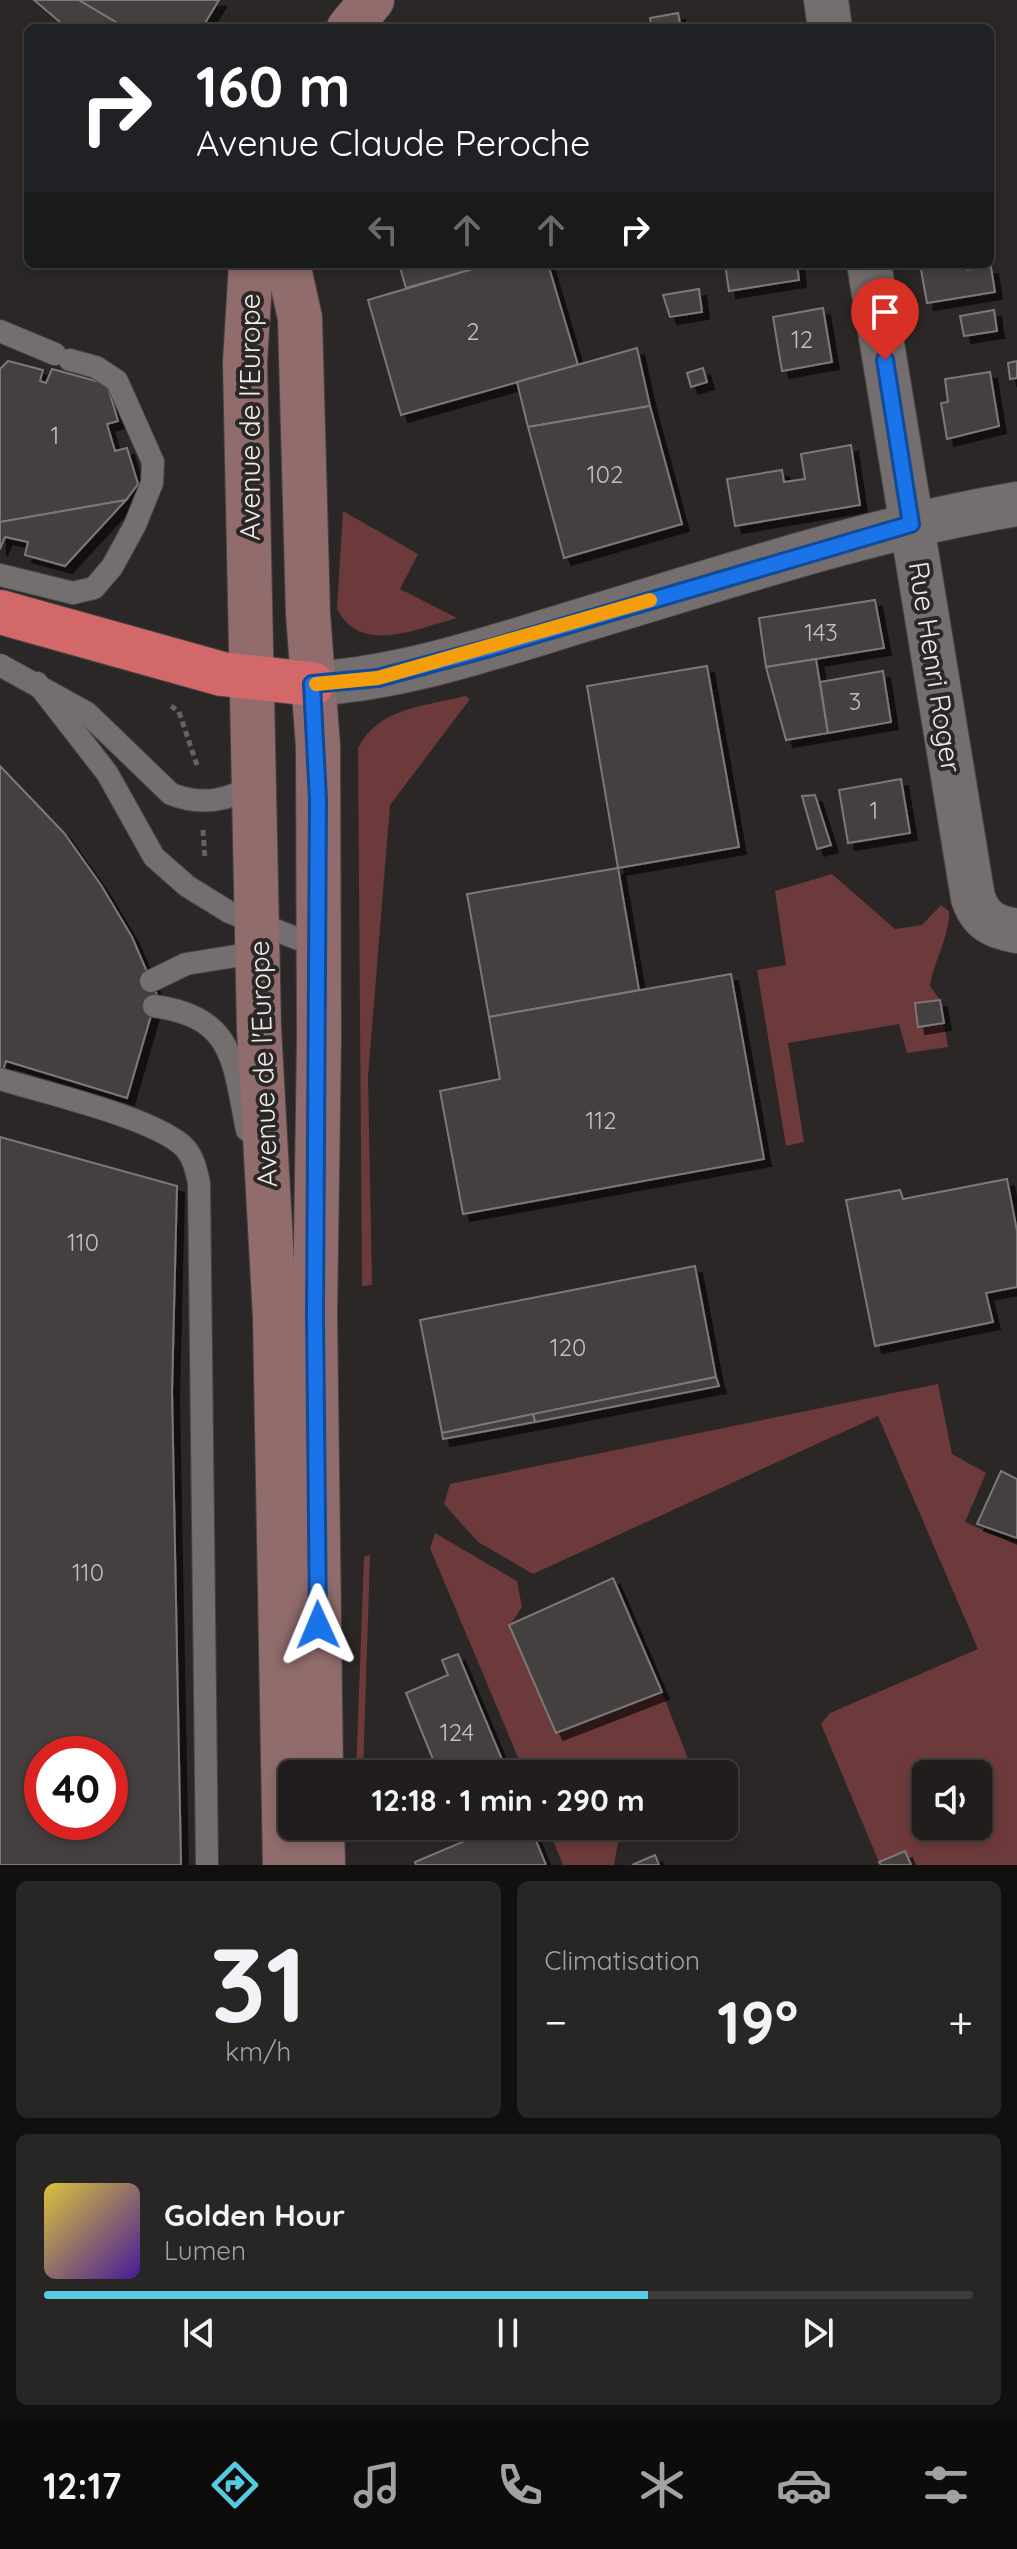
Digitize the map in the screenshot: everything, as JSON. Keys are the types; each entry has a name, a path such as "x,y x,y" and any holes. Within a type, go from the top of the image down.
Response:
{"highway":[{"path":"0,612 253,680 312,684"}],"street":[{"path":"352,24 372,0"},
{"path":"826,0 829,24"},
{"name":"Avenue de l'Europe","path":"251,268 245,362 258,938 281,1573 285,1865"},
{"name":"Avenue de l'Europe","path":"289,268 300,318 312,684 318,746 315,1328 321,1760"},
{"name":"Rue Henri Roger","path":"870,268 973,898 978,912 1002,926"},
{"path":"312,684 378,678 911,524 1017,504"},
{"path":"322,1840 323,1865"}],"lane":[{"path":"0,331 96,367 117,381 153,462 152,483 123,546 94,588 73,593 0,575"},
{"path":"0,665 87,713 171,794 215,801 255,784"},
{"path":"37,683 107,773 154,857 258,938"},
{"path":"151,981 186,964 258,938 319,947"},
{"path":"154,1006 201,1018 225,1041 232,1060 270,1241"},
{"path":"0,1079 153,1127 184,1147 194,1161 199,1183 207,1865"}],"shaded area":[{"path":"343,511 418,554 400,589 457,618 391,635 360,632 347,623 337,609"},
{"path":"465,696 470,699 390,805 368,1077 372,1285 362,1286 358,748 367,734 390,716 418,706"},
{"path":"832,874 895,929 922,925 941,905 949,911 947,930 930,986 940,1000 948,1047 907,1053 899,1024 788,1043 804,1142 786,1146 757,970 786,965 775,891"},
{"path":"938,1384 952,1454 986,1473 965,1522 1017,1545 1017,1865 911,1865 905,1851 879,1862 821,1724 830,1713 978,1649 878,1416 533,1574 478,1542 444,1504 450,1484"},
{"path":"435,1533 517,1581 522,1607 510,1625 556,1733 662,1692 689,1760 519,1760 430,1548"},
{"path":"370,1555 363,1760 357,1760 364,1557"},
{"path":"553,1840 618,1840 614,1865 563,1865"}],"building":[{"path":"34,0 79,0 119,24 62,24"},
{"path":"79,0 219,0 204,24 119,24"},
{"path":"678,13 680,24 651,24 650,18"},
{"path":"400,268 476,268 406,288"},
{"path":"476,268 549,268 578,365 401,415 368,300"},
{"path":"726,268 798,268 799,280 729,291"},
{"path":"921,268 991,268 995,292 927,303"},
{"path":"699,289 702,312 670,317 663,295"},
{"path":"823,308 832,362 782,371 773,317"},
{"path":"994,310 997,331 964,336 960,316"},
{"path":"637,348 650,406 528,427 517,382"},
{"path":"8,361 43,370 40,381 46,383 52,369 107,384 118,421 107,424 115,451 127,448 138,484 126,500 0,522 0,369"},
{"path":"1017,361 1017,378 1010,379 1008,363"},
{"path":"703,368 707,382 691,387 687,373"},
{"path":"990,372 999,426 947,439 941,403 948,402 945,379"},
{"path":"650,406 682,524 564,558 528,427"},
{"path":"851,445 860,505 735,526 727,479 782,470 784,482 805,479 801,454"},
{"path":"126,500 65,566 25,555 28,542 5,537 0,549 0,522"},
{"path":"875,600 884,648 766,667 759,618"},
{"path":"816,659 828,733 786,740 766,667"},
{"path":"707,666 739,847 618,868 587,686"},
{"path":"883,671 891,722 828,733 820,682"},
{"path":"0,766 64,833 101,885 132,937 157,995 127,1098 6,1061 0,1080"},
{"path":"901,779 910,833 848,843 839,790"},
{"path":"815,795 831,845 817,849 802,796"},
{"path":"618,868 639,990 489,1017 467,894"},
{"path":"731,974 764,1159 463,1214 440,1091 500,1079 489,1017"},
{"path":"940,1000 944,1023 918,1027 915,1003"},
{"path":"0,1137 177,1186 172,1392 181,1865 0,1865"},
{"path":"1007,1179 1017,1231 1017,1287 986,1293 993,1322 875,1346 846,1200 900,1190 903,1199"},
{"path":"695,1266 716,1377 442,1433 420,1320"},
{"path":"716,1377 719,1386 535,1422 533,1414"},
{"path":"533,1414 535,1422 443,1439 442,1433"},
{"path":"1001,1471 1017,1479 1017,1538 977,1524"},
{"path":"613,1578 662,1692 556,1733 509,1625"},
{"path":"458,1654 502,1760 433,1760 406,1693 448,1675 442,1660"},
{"path":"467,1840 536,1840 546,1865 416,1865 415,1862"},
{"path":"905,1851 911,1865 881,1865 879,1862"},
{"path":"655,1855 659,1865 632,1865"}],"slow traffic":[{"path":"316,684 378,678 650,600"}],"route":[{"path":"318,1625 315,1314 319,1039 318,746 312,684 378,678 911,524 885,360"}]}
